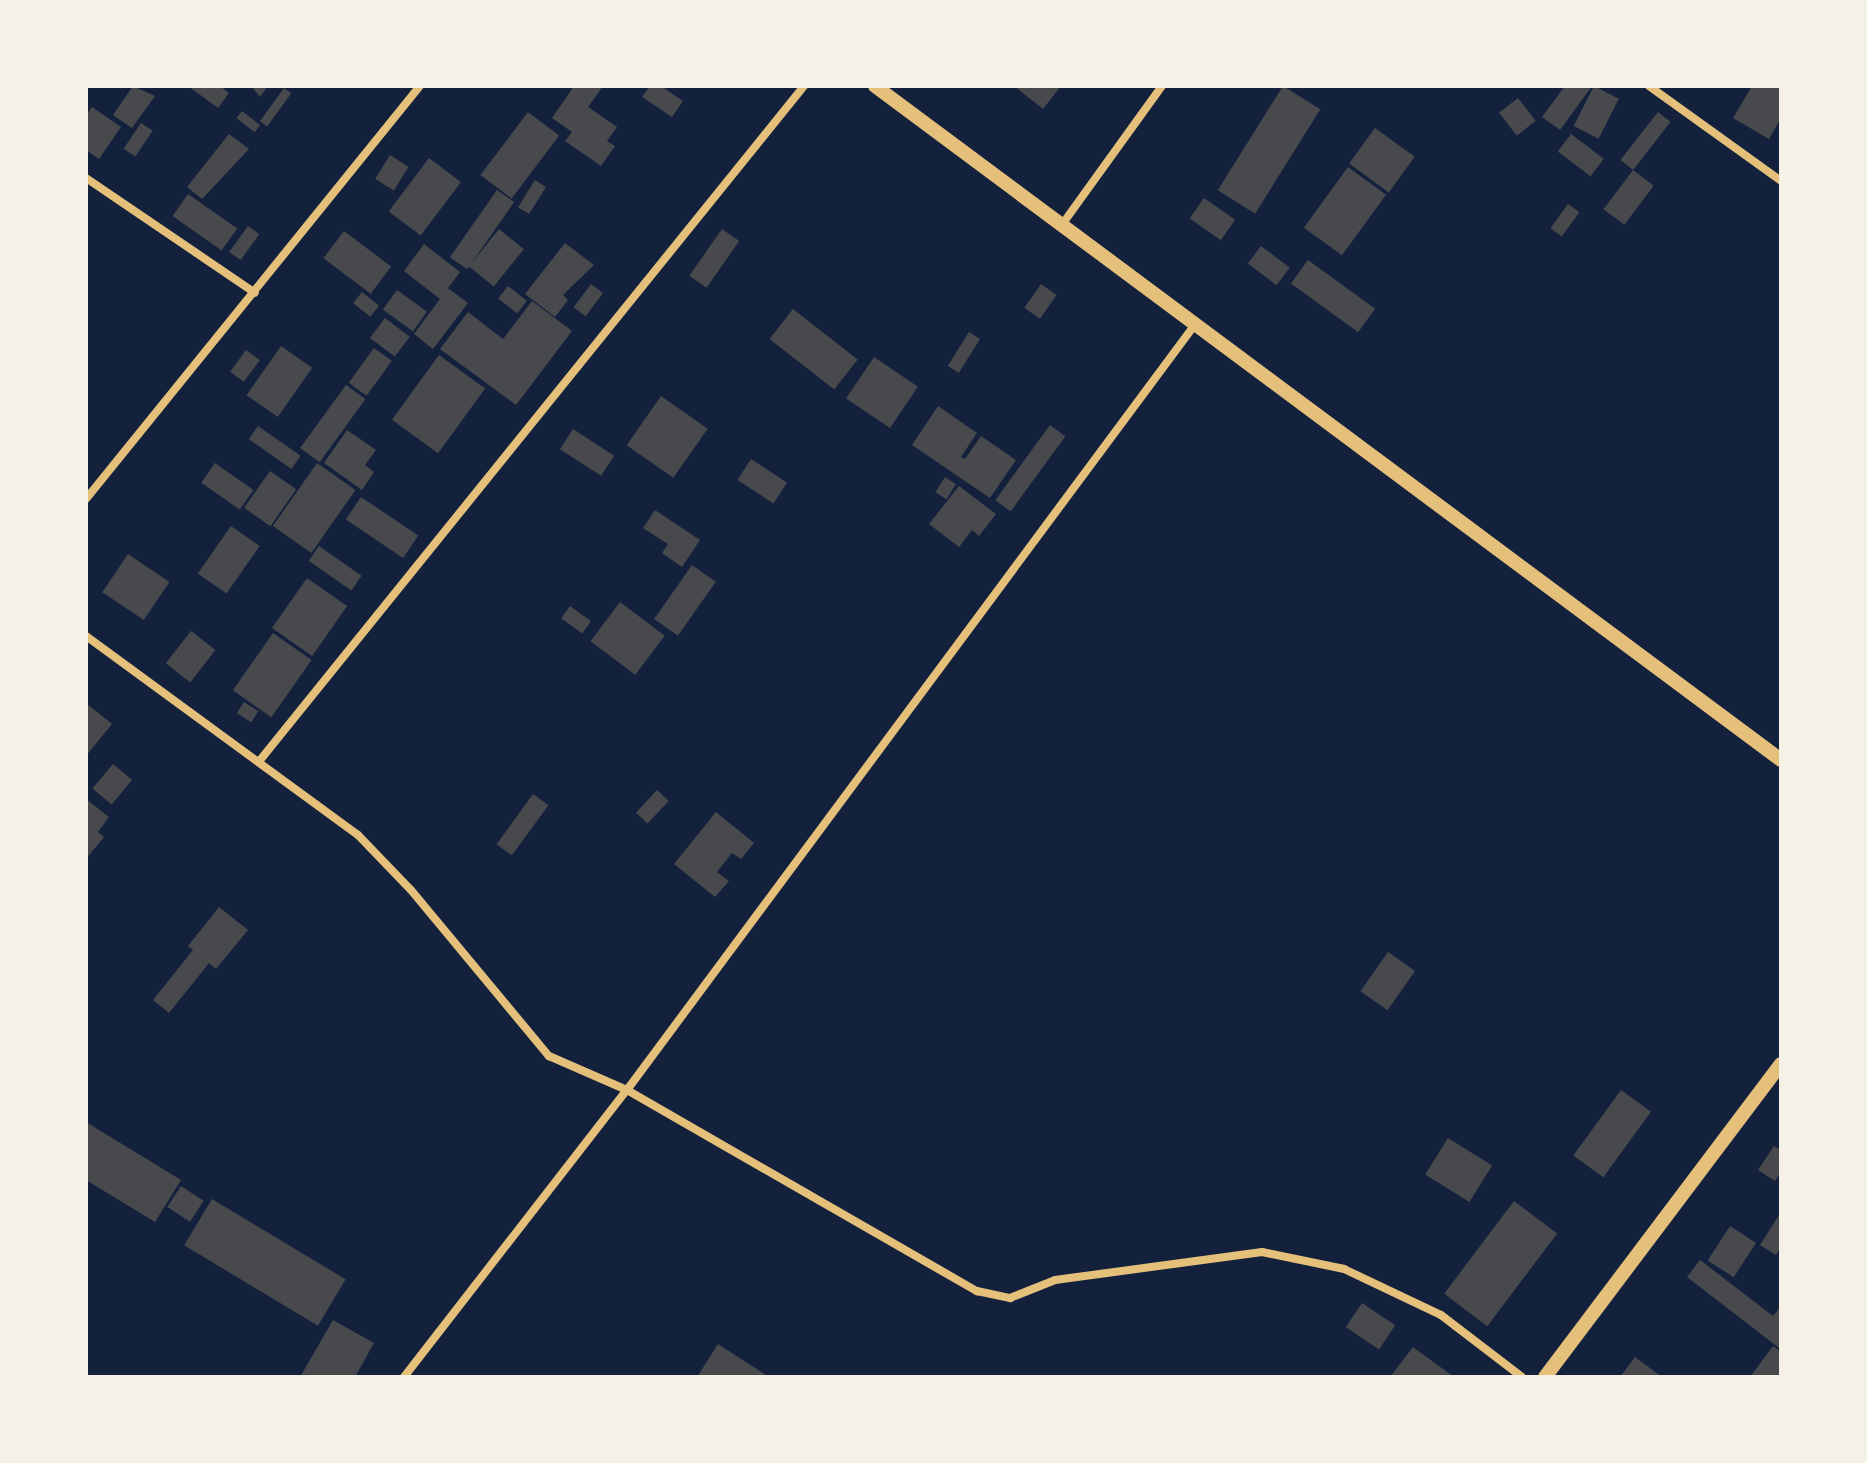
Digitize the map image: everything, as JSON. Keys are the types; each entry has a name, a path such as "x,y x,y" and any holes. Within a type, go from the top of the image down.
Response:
{"street":[{"path":"86,499 420,86"},
{"path":"261,759 804,86"},
{"path":"875,86 1193,327 1781,760"},
{"path":"1060,226 1162,86"},
{"path":"1649,86 1781,181"},
{"path":"86,178 255,293"},
{"path":"404,1377 627,1090 1193,327"},
{"path":"86,636 261,759 358,835 411,890 549,1056 627,1090 977,1291 1010,1298 1055,1280 1262,1252 1344,1269 1441,1315 1522,1377"},
{"path":"1545,1377 1781,1064"}],"building":[{"path":"133,86 155,96 132,128 113,115"},
{"path":"188,86 220,86 229,93 218,108"},
{"path":"251,86 268,86 260,97"},
{"path":"574,86 603,86 588,107 617,127 607,141 615,146 601,166 565,141 572,132 552,118"},
{"path":"650,86 661,86 683,101 672,117 642,97"},
{"path":"1014,86 1061,86 1043,109"},
{"path":"1283,86 1320,109 1255,214 1218,190"},
{"path":"1565,86 1592,86 1560,130 1542,117"},
{"path":"1594,86 1619,99 1599,139 1574,126"},
{"path":"1752,86 1781,86 1781,118 1769,139 1733,118"},
{"path":"284,88 291,93 267,126 260,121"},
{"path":"1518,98 1536,121 1517,136 1499,113"},
{"path":"92,107 121,127 99,159 86,150 86,115"},
{"path":"242,111 260,125 255,132 236,118"},
{"path":"528,112 559,135 512,199 480,175"},
{"path":"1658,112 1671,122 1633,170 1620,160"},
{"path":"141,123 153,131 135,157 124,149"},
{"path":"1375,128 1415,157 1389,192 1349,164"},
{"path":"229,134 249,149 202,199 187,187"},
{"path":"1571,134 1604,159 1591,176 1558,152"},
{"path":"390,155 409,167 394,190 375,179"},
{"path":"429,158 461,182 421,236 389,212"},
{"path":"1348,167 1386,195 1342,255 1304,228"},
{"path":"1633,170 1654,186 1624,225 1604,209"},
{"path":"535,180 546,187 529,214 518,207"},
{"path":"497,190 514,202 467,269 450,257"},
{"path":"188,194 237,228 222,251 173,216"},
{"path":"1204,198 1235,220 1221,240 1190,218"},
{"path":"1568,204 1579,212 1562,236 1550,228"},
{"path":"248,226 259,234 241,260 229,252"},
{"path":"499,229 524,249 494,286 469,266"},
{"path":"722,229 739,241 707,288 689,276"},
{"path":"344,231 391,267 371,294 324,258"},
{"path":"565,243 594,265 563,295 568,300 555,317 525,294"},
{"path":"424,244 460,272 448,288 468,303 433,349 414,334 440,299 404,271"},
{"path":"1261,246 1290,268 1277,285 1248,264"},
{"path":"1308,260 1375,309 1358,332 1291,283"},
{"path":"591,284 603,293 586,316 574,307"},
{"path":"1041,284 1057,295 1040,319 1024,308"},
{"path":"508,286 527,301 517,313 498,299"},
{"path":"397,290 427,312 413,331 383,309"},
{"path":"362,292 379,306 370,317 353,303"},
{"path":"532,301 572,331 516,405 440,349 468,312 503,339"},
{"path":"793,309 858,359 834,389 770,339"},
{"path":"385,318 410,337 395,357 370,338"},
{"path":"969,332 980,339 959,373 948,366"},
{"path":"281,346 312,368 278,417 247,395"},
{"path":"374,348 392,361 367,396 349,383"},
{"path":"246,350 260,360 244,382 230,372"},
{"path":"439,355 485,389 438,453 392,420"},
{"path":"874,357 918,387 890,428 846,398"},
{"path":"346,385 365,399 320,462 300,448"},
{"path":"661,396 708,429 673,478 627,445"},
{"path":"938,406 977,433 961,457 965,459 981,436 1016,460 990,498 912,445"},
{"path":"1050,425 1065,436 1011,511 995,500"},
{"path":"258,426 301,456 291,469 249,439"},
{"path":"573,429 614,456 601,476 560,449"},
{"path":"347,430 376,450 365,465 374,472 362,490 324,463"},
{"path":"751,459 787,482 773,503 737,480"},
{"path":"215,463 254,490 240,510 201,483"},
{"path":"317,463 356,490 311,553 273,526"},
{"path":"270,471 296,489 270,526 244,508"},
{"path":"945,477 956,484 946,499 935,492"},
{"path":"959,486 996,514 979,536 972,530 959,547 929,524"},
{"path":"361,497 418,536 403,558 346,519"},
{"path":"655,510 700,540 682,567 662,553 668,544 643,528"},
{"path":"231,526 260,546 226,594 198,574"},
{"path":"319,546 362,576 351,591 309,561"},
{"path":"128,554 169,582 144,620 102,592"},
{"path":"692,565 716,582 678,636 654,619"},
{"path":"307,578 347,606 312,656 272,628"},
{"path":"620,602 665,636 635,675 591,641"},
{"path":"570,606 591,621 582,633 561,618"},
{"path":"191,631 215,650 190,682 166,663"},
{"path":"273,633 312,660 271,717 233,690"},
{"path":"244,702 258,711 251,722 237,713"},
{"path":"86,703 112,724 86,756"},
{"path":"113,764 132,780 112,805 92,789"},
{"path":"657,790 669,801 648,824 636,813"},
{"path":"533,794 548,805 512,855 497,844"},
{"path":"86,799 109,817 98,832 104,837 86,859"},
{"path":"716,812 754,843 741,859 732,853 717,872 729,881 715,897 674,864"},
{"path":"219,907 248,930 216,969 209,963 169,1013 153,1000 193,950 188,946"},
{"path":"1388,952 1415,971 1388,1010 1360,991"},
{"path":"1621,1090 1651,1112 1603,1177 1573,1156"},
{"path":"86,1122 181,1180 155,1222 86,1180"},
{"path":"1448,1138 1492,1166 1469,1202 1425,1174"},
{"path":"1774,1146 1781,1150 1781,1172 1775,1181 1758,1170"},
{"path":"181,1186 204,1201 190,1222 167,1207"},
{"path":"212,1199 346,1279 318,1326 184,1245"},
{"path":"1514,1201 1557,1233 1487,1326 1444,1294"},
{"path":"1781,1212 1781,1247 1776,1255 1760,1245"},
{"path":"1730,1226 1756,1243 1734,1277 1708,1260"},
{"path":"1700,1260 1773,1316 1781,1306 1779,1348 1687,1277"},
{"path":"1362,1303 1395,1325 1379,1349 1346,1327"},
{"path":"333,1320 374,1343 355,1377 300,1377"},
{"path":"718,1344 769,1377 697,1377"},
{"path":"1773,1346 1781,1352 1781,1377 1750,1377"},
{"path":"1413,1347 1454,1377 1390,1377"},
{"path":"1635,1357 1662,1377 1620,1377"}]}
